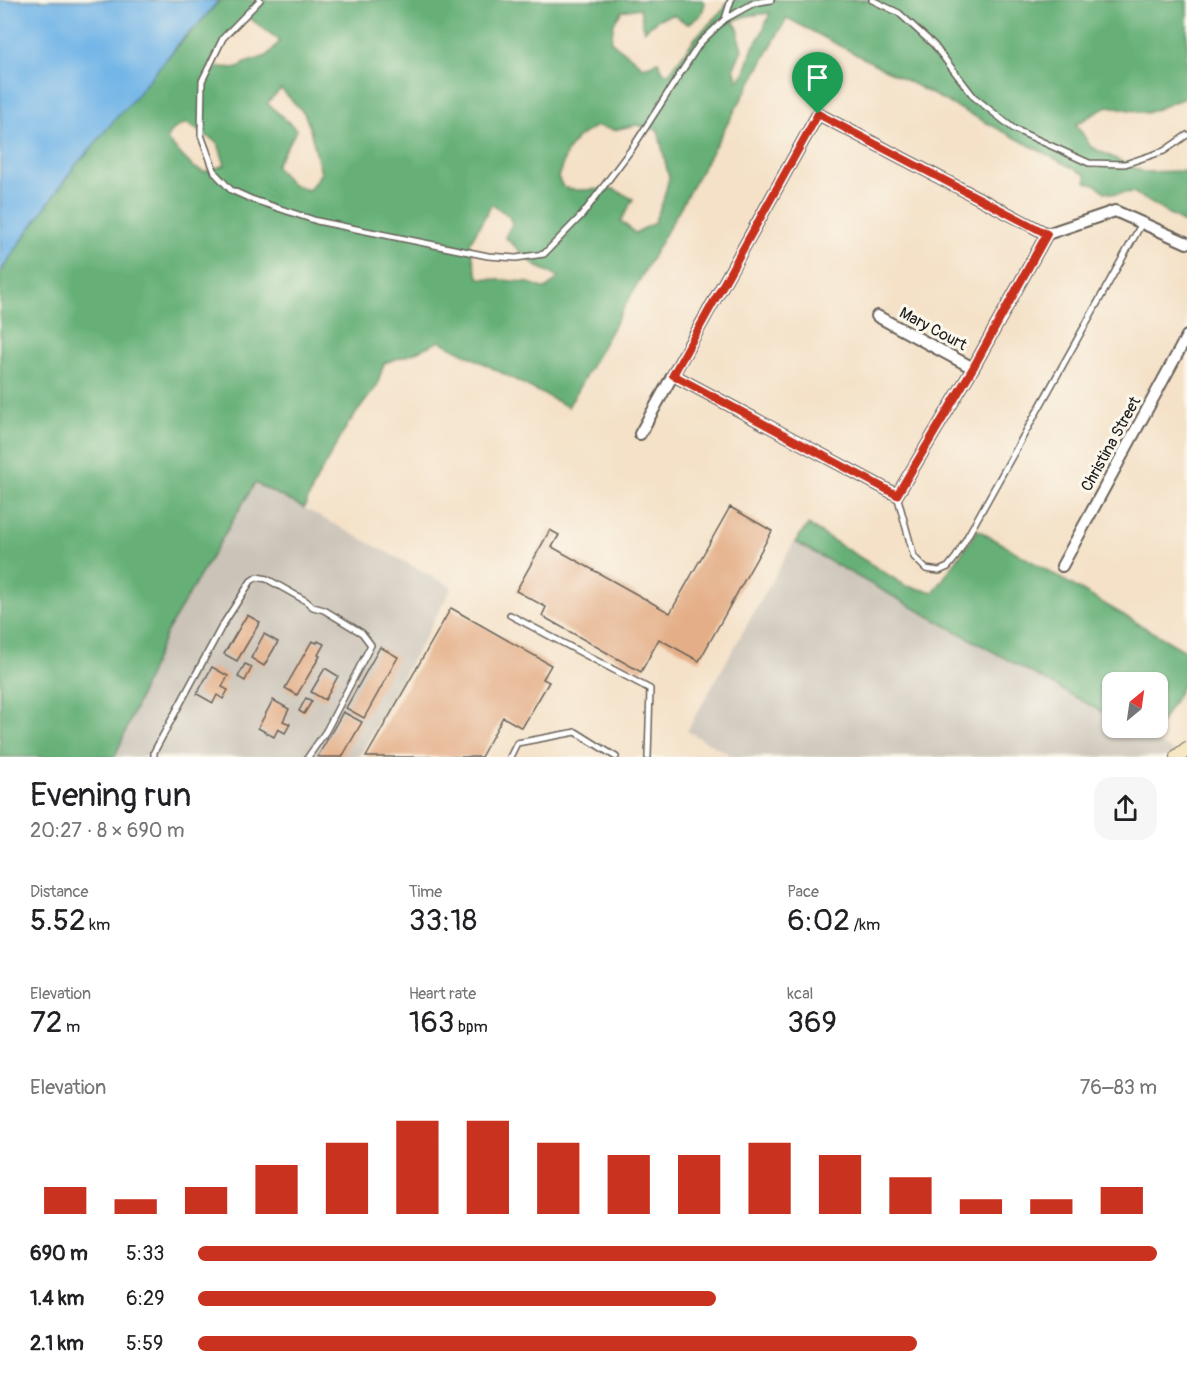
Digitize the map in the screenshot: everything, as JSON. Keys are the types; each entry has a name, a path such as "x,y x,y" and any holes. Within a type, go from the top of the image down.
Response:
{"street":[{"path":"640,434 818,114 1047,234"},
{"path":"673,375 897,495 973,368 1047,234 1115,211 1187,243"},
{"name":"Mary Court","path":"878,316 973,368"},
{"name":"Christina Street","path":"1062,566 1187,336"},
{"path":"1177,757 1187,750"}],"lane":[{"path":"260,0 223,38 202,81 201,135 215,173 231,190 251,199 317,220 488,256 516,258 544,254 582,215 633,147 700,43 725,19 754,3 771,0"},
{"path":"725,19 731,0"},
{"path":"872,0 899,13 934,45 974,97 1014,129 1089,163 1125,164 1164,151 1187,135"},
{"path":"897,495 914,557 926,569 939,571 948,567 956,557 1142,223"},
{"path":"154,757 154,752 222,626 251,581 257,577 267,579 306,601 313,608 324,610 353,627 362,633 371,645 326,731 308,757"},
{"path":"510,615 650,689 648,757"},
{"path":"510,757 518,742 576,732 616,757"}],"shaded area":[{"path":"255,482 452,587 359,757 115,757 166,633"},
{"path":"794,542 1102,712 1102,738 1149,738 1184,757 734,757 687,731"}],"green space":[{"path":"220,0 702,0 705,4 701,15 688,24 673,15 658,19 644,31 640,8 622,11 614,23 611,41 615,45 642,67 658,61 663,72 669,73 696,37 724,9 728,0 1187,0 1187,97 1147,113 1108,106 1076,124 1091,147 1143,172 1183,171 1187,175 1187,225 1133,192 1116,194 1105,192 1097,185 1086,182 1086,175 787,18 568,407 440,341 384,363 377,386 348,424 317,479 304,508 255,483 166,633 115,757 0,757 0,273 77,163 156,70","holes":["770,13 753,47 745,73 738,80 734,68 742,49 739,30 733,21 746,16","247,18 280,41 267,56 245,63 239,68 219,67 211,74 222,47","281,89 304,113 309,125 321,173 309,190 293,185 275,166 297,130 267,103","186,123 218,143 225,165 204,172 193,167 166,139 174,129","636,125 658,130 669,178 654,223 635,233 621,221 633,199 614,189 576,190 563,187 558,177 567,152 577,138 596,126 614,130","492,204 509,216 512,224 505,237 536,266 559,277 546,289 526,282 479,278 470,243"]},
{"path":"808,525 906,586 934,592 978,530 1187,652 1187,678 1168,711 1168,672 1102,672 1102,712 795,542"}],"water":[{"path":"0,0 219,0 197,26 185,36 77,163 0,273"}],"building":[{"path":"730,507 772,531 699,661 659,639 641,672 542,616 546,607 516,591 550,530 559,535 552,547 670,613"},
{"path":"451,608 551,665 543,679 549,682 522,728 503,717 481,757 366,757"},
{"path":"247,615 260,622 237,661 224,654"},
{"path":"264,634 278,642 264,666 251,658"},
{"path":"312,641 324,644 318,655 320,656 297,695 285,688"},
{"path":"380,647 398,657 364,718 346,708"},
{"path":"245,664 252,667 245,681 238,677"},
{"path":"212,667 228,676 222,687 228,690 223,699 217,695 213,703 197,694"},
{"path":"325,668 338,676 325,700 311,692"},
{"path":"306,698 312,701 304,714 299,711"},
{"path":"273,700 289,709 283,721 290,724 285,733 278,729 274,737 258,728"},
{"path":"343,712 362,722 342,757 319,757 318,756"}],"route":[{"path":"818,114 1047,234 973,368 897,495 673,375 818,114"}]}
